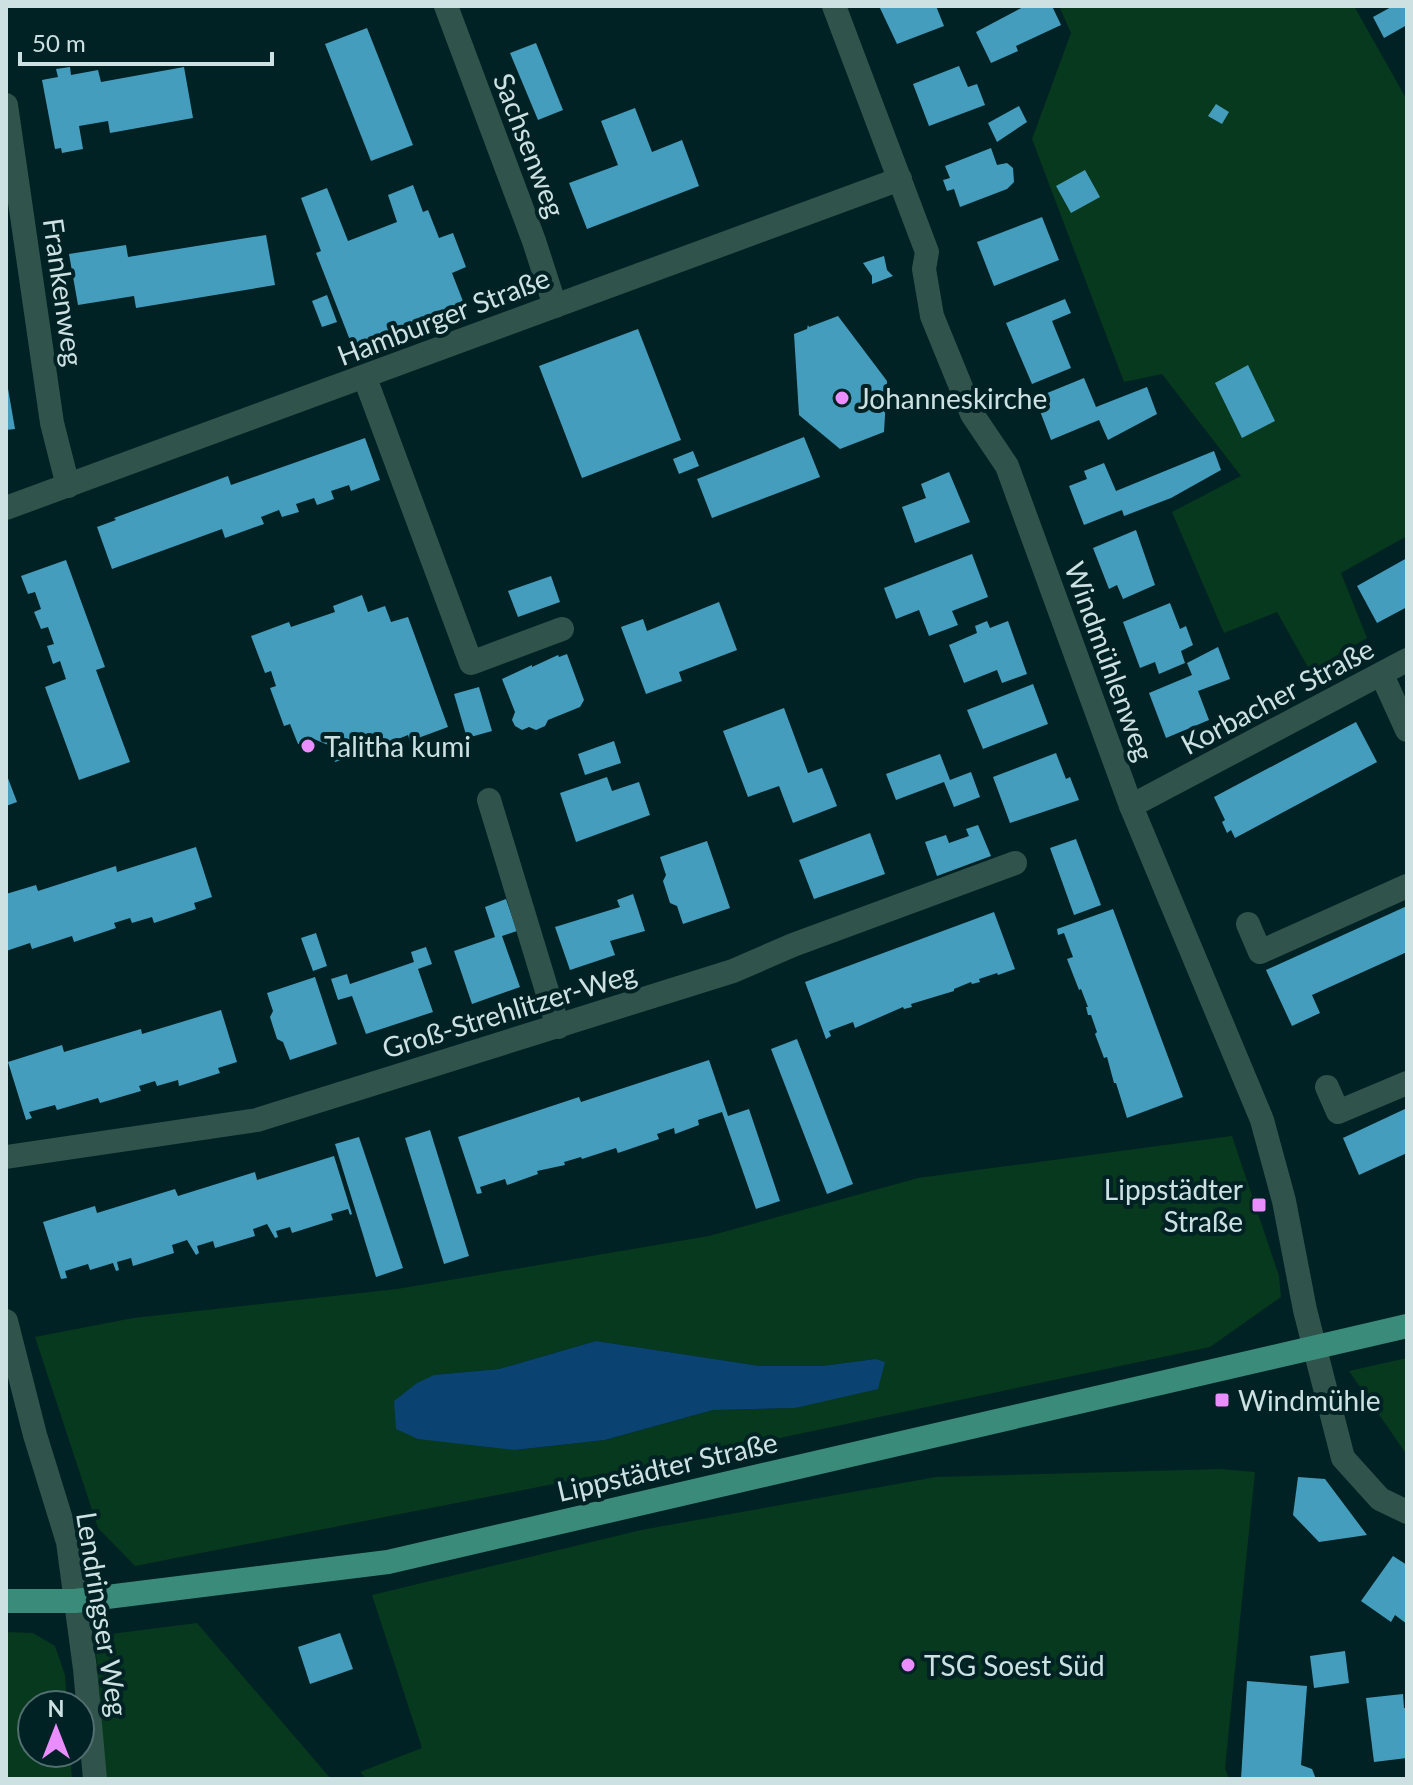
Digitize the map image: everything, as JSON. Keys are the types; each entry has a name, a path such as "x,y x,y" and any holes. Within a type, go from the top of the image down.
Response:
{"main road":[{"name":"Lippstädter Straße","path":"6,1601 75,1601 388,1562 1407,1326"}],"street":[{"name":"Sachsenweg","path":"446,6 534,241 555,306"},
{"name":"Windmühlenweg","path":"834,6 927,252 924,269 932,316 972,414 1007,466 1131,806 1262,1120 1284,1201 1314,1346"},
{"name":"Frankenweg","path":"6,105 52,423 68,486"},
{"name":"Hamburger Straße","path":"6,508 900,179"},
{"path":"365,378 471,663 562,629"},
{"name":"Korbacher Straße","path":"1131,806 1407,660"},
{"path":"1382,675 1407,730"},
{"path":"489,800 558,1027"},
{"name":"Groß-Strehlitzer-Weg","path":"6,1157 257,1120 733,971 793,945 1015,863"},
{"path":"1248,924 1260,952 1407,886"},
{"path":"1327,1087 1338,1112 1407,1083"},
{"name":"Lendringser Weg","path":"6,1321 25,1399 68,1542 85,1669 95,1779"},
{"path":"1314,1346 1343,1458 1380,1499 1407,1512"}],"green space":[{"path":"1059,6 1354,6 1407,100 1407,536 1341,573 1367,638 1310,671 1277,612 1224,633 1172,512 1241,476 1162,374 1124,382 1032,139 1071,33"},
{"path":"1232,1136 1279,1276 1281,1297 1210,1347 681,1459 135,1566 98,1528 35,1337 133,1318 397,1289 709,1236 918,1178","holes":["596,1341 760,1366 822,1366 875,1359 795,1408 713,1410 605,1440 515,1450 434,1375 499,1369"]},
{"path":"1407,1358 1407,1455 1349,1371"},
{"path":"1220,1469 1255,1472 1225,1768 1229,1779 367,1779 360,1772 422,1748 372,1595 641,1530 936,1477"},
{"path":"197,1623 331,1779 104,1779 95,1636"},
{"path":"6,1632 33,1633 55,1646 65,1675 66,1689 16,1689 16,1769 71,1769 72,1779 6,1779"}],"water":[{"path":"596,1341 760,1366 822,1366 875,1359 885,1362 878,1389 795,1408 713,1410 605,1440 515,1450 418,1439 396,1429 394,1401 417,1383 434,1375 499,1369"}],"building":[{"path":"879,6 936,6 944,26 897,44"},
{"path":"1025,6 1052,6 1061,25 1016,46 1018,51 991,63 976,32"},
{"path":"1393,6 1407,6 1407,25 1384,38 1373,17"},
{"path":"367,28 413,145 371,161 325,44"},
{"path":"536,43 563,110 538,120 510,53"},
{"path":"959,66 968,87 977,84 985,105 929,126 913,84"},
{"path":"70,67 71,75 98,70 101,82 184,67 193,118 110,133 108,121 79,126 83,149 62,153 61,148 55,149 42,80 58,77 56,69"},
{"path":"1216,104 1229,112 1222,124 1208,116"},
{"path":"1019,106 1027,122 997,142 988,123"},
{"path":"635,108 652,152 682,140 699,186 587,229 569,183 618,165 601,121"},
{"path":"991,148 997,165 1007,163 1013,168 1014,182 1007,189 960,207 954,189 947,191 943,180 950,178 945,166"},
{"path":"1085,170 1100,197 1071,213 1056,186"},
{"path":"413,185 423,212 428,210 439,238 453,233 466,267 452,273 466,309 425,328 355,353 316,253 321,251 301,198 327,188 348,241 397,222 388,195"},
{"path":"1042,217 1059,260 994,286 977,242"},
{"path":"266,235 275,285 136,308 134,296 78,305 69,254 126,245 128,257"},
{"path":"884,256 887,270 893,276 872,284 872,276 863,263"},
{"path":"327,295 337,322 322,327 312,301"},
{"path":"1065,299 1071,313 1052,321 1071,368 1032,384 1006,323"},
{"name":"Johanneskirche","path":"838,316 887,381 884,432 840,449 799,415 794,334 807,329 808,325"},
{"path":"638,329 681,440 582,478 539,366"},
{"path":"1248,365 1275,421 1242,438 1215,383"},
{"path":"6,377 15,429 6,430"},
{"path":"1084,378 1096,407 1147,387 1157,414 1108,440 1099,420 1051,440 1035,398"},
{"path":"804,437 820,477 712,518 697,479"},
{"path":"365,438 380,480 351,491 349,485 331,491 334,499 317,505 314,498 296,504 299,512 282,517 279,510 261,517 264,524 225,538 222,529 112,569 97,527 116,520 114,518 228,476 231,485"},
{"path":"693,451 699,466 679,474 673,459"},
{"path":"1214,451 1221,470 1171,498 1124,516 1122,510 1084,525 1069,486 1087,479 1084,471 1104,463 1116,491"},
{"path":"949,472 970,522 915,543 902,507 926,498 921,484"},
{"path":"1136,530 1155,585 1123,599 1117,585 1109,589 1093,548"},
{"path":"972,554 988,597 952,611 958,625 929,636 919,610 896,619 884,588"},
{"path":"1407,558 1407,607 1377,623 1357,586"},
{"path":"66,560 105,667 96,670 130,762 79,780 45,687 66,679 60,661 53,664 47,646 54,644 48,627 41,629 34,612 41,609 35,592 28,594 21,576"},
{"path":"551,576 560,602 518,617 508,591"},
{"path":"362,595 368,612 385,606 391,622 408,617 448,727 410,741 408,735 393,741 395,747 357,760 355,755 335,762 328,745 314,739 298,744 290,724 284,726 270,688 276,686 271,671 265,673 251,636 289,622 291,627 335,612 333,606"},
{"path":"719,602 737,650 679,672 682,681 646,694 621,627 643,619 647,631"},
{"path":"1170,603 1180,629 1186,626 1193,645 1181,651 1185,663 1159,674 1155,662 1140,668 1123,622"},
{"path":"987,621 990,628 1008,621 1027,674 1002,683 997,670 964,683 949,645 977,633 975,626"},
{"path":"1218,647 1230,679 1198,691 1209,720 1166,738 1149,693 1192,675 1187,663"},
{"path":"567,654 584,700 580,707 548,720 545,726 536,730 529,727 522,730 515,726 512,720 515,712 502,679"},
{"path":"1033,684 1048,724 983,749 967,710"},
{"path":"479,687 492,731 467,738 454,694"},
{"path":"784,708 808,773 822,768 837,806 793,823 779,786 748,797 723,731"},
{"path":"1356,722 1377,762 1235,838 1231,830 1227,833 1222,822 1225,820 1214,797"},
{"path":"614,741 621,763 585,775 578,754"},
{"path":"1056,753 1066,779 1070,777 1079,800 1010,823 993,777"},
{"path":"940,754 950,780 971,772 980,797 954,807 944,782 896,800 886,774"},
{"path":"6,773 17,802 6,806"},
{"path":"607,777 612,791 639,782 650,815 576,842 560,793"},
{"path":"978,825 991,856 937,876 925,842 946,835 949,843 969,836 966,829"},
{"path":"870,833 885,874 814,899 799,860"},
{"path":"1076,839 1101,905 1074,915 1050,848"},
{"path":"707,841 730,908 683,924 677,906 670,903 660,857"},
{"path":"196,847 212,897 194,903 196,909 154,923 152,917 132,923 130,918 114,923 116,928 74,942 72,936 32,949 30,943 6,951 6,894 36,885 38,891 116,866 117,872"},
{"path":"633,894 645,931 610,941 615,955 570,970 555,927 620,907 617,900"},
{"path":"506,899 517,931 502,936 520,987 472,1004 454,951 495,937 485,907"},
{"path":"1407,906 1407,952 1312,995 1320,1013 1292,1026 1266,970"},
{"path":"1113,909 1183,1097 1127,1118 1107,1057 1104,1058 1091,1015 1088,1015 1088,1007 1067,959 1073,957 1064,933 1058,935 1057,929"},
{"path":"994,912 1015,969 911,1004 912,1007 903,1007 855,1028 853,1022 829,1031 831,1036 826,1039 805,982"},
{"path":"316,933 327,966 313,971 301,938"},
{"path":"426,947 432,964 418,969 433,1012 366,1034 352,996 338,1000 331,979 347,974 350,984 414,962 411,952"},
{"path":"315,977 337,1044 290,1060 283,1042 277,1039 267,993"},
{"path":"221,1010 237,1062 218,1068 220,1073 179,1086 178,1080 157,1086 155,1081 139,1086 141,1091 100,1103 98,1098 57,1110 55,1105 29,1112 32,1118 26,1120 8,1062 62,1045 64,1052 141,1029 142,1034"},
{"path":"797,1039 853,1184 827,1194 771,1049"},
{"path":"709,1060 728,1116 749,1109 780,1201 756,1209 722,1112 698,1120 699,1125 675,1134 674,1128 657,1134 659,1139 618,1153 616,1148 581,1157 564,1162 565,1165 537,1171 538,1174 507,1185 505,1179 480,1187 482,1193 477,1194 458,1137 579,1097 581,1102"},
{"path":"1407,1108 1407,1153 1359,1175 1343,1138"},
{"path":"430,1130 469,1256 444,1264 405,1138"},
{"path":"359,1137 403,1268 376,1277 335,1144"},
{"path":"334,1156 350,1215 348,1209 331,1214 333,1220 292,1233 290,1227 276,1231 278,1237 275,1238 267,1224 253,1229 255,1236 215,1248 213,1241 197,1246 199,1253 196,1255 187,1240 172,1245 174,1253 133,1266 131,1258 117,1262 119,1270 116,1271 113,1263 90,1270 88,1264 65,1271 67,1278 61,1279 43,1222 95,1206 97,1213 175,1189 178,1196 255,1172 257,1180"},
{"path":"1298,1477 1325,1479 1367,1535 1319,1542 1293,1515"},
{"path":"1393,1556 1407,1565 1407,1624 1395,1615 1391,1622 1361,1601"},
{"path":"340,1633 353,1669 310,1684 298,1647"},
{"path":"1345,1651 1349,1683 1314,1688 1310,1656"},
{"path":"1247,1681 1307,1686 1301,1765 1312,1769 1316,1779 1241,1779"},
{"path":"1403,1694 1404,1708 1407,1708 1407,1758 1374,1762 1366,1698"}],"place":[{"name":"Johanneskirche","path":"842,398"},
{"name":"Talitha kumi","path":"308,746"},
{"name":"Lippstädter Straße","path":"1259,1205"},
{"name":"Windmühle","path":"1222,1400"},
{"name":"TSG Soest Süd","path":"908,1665"}]}
